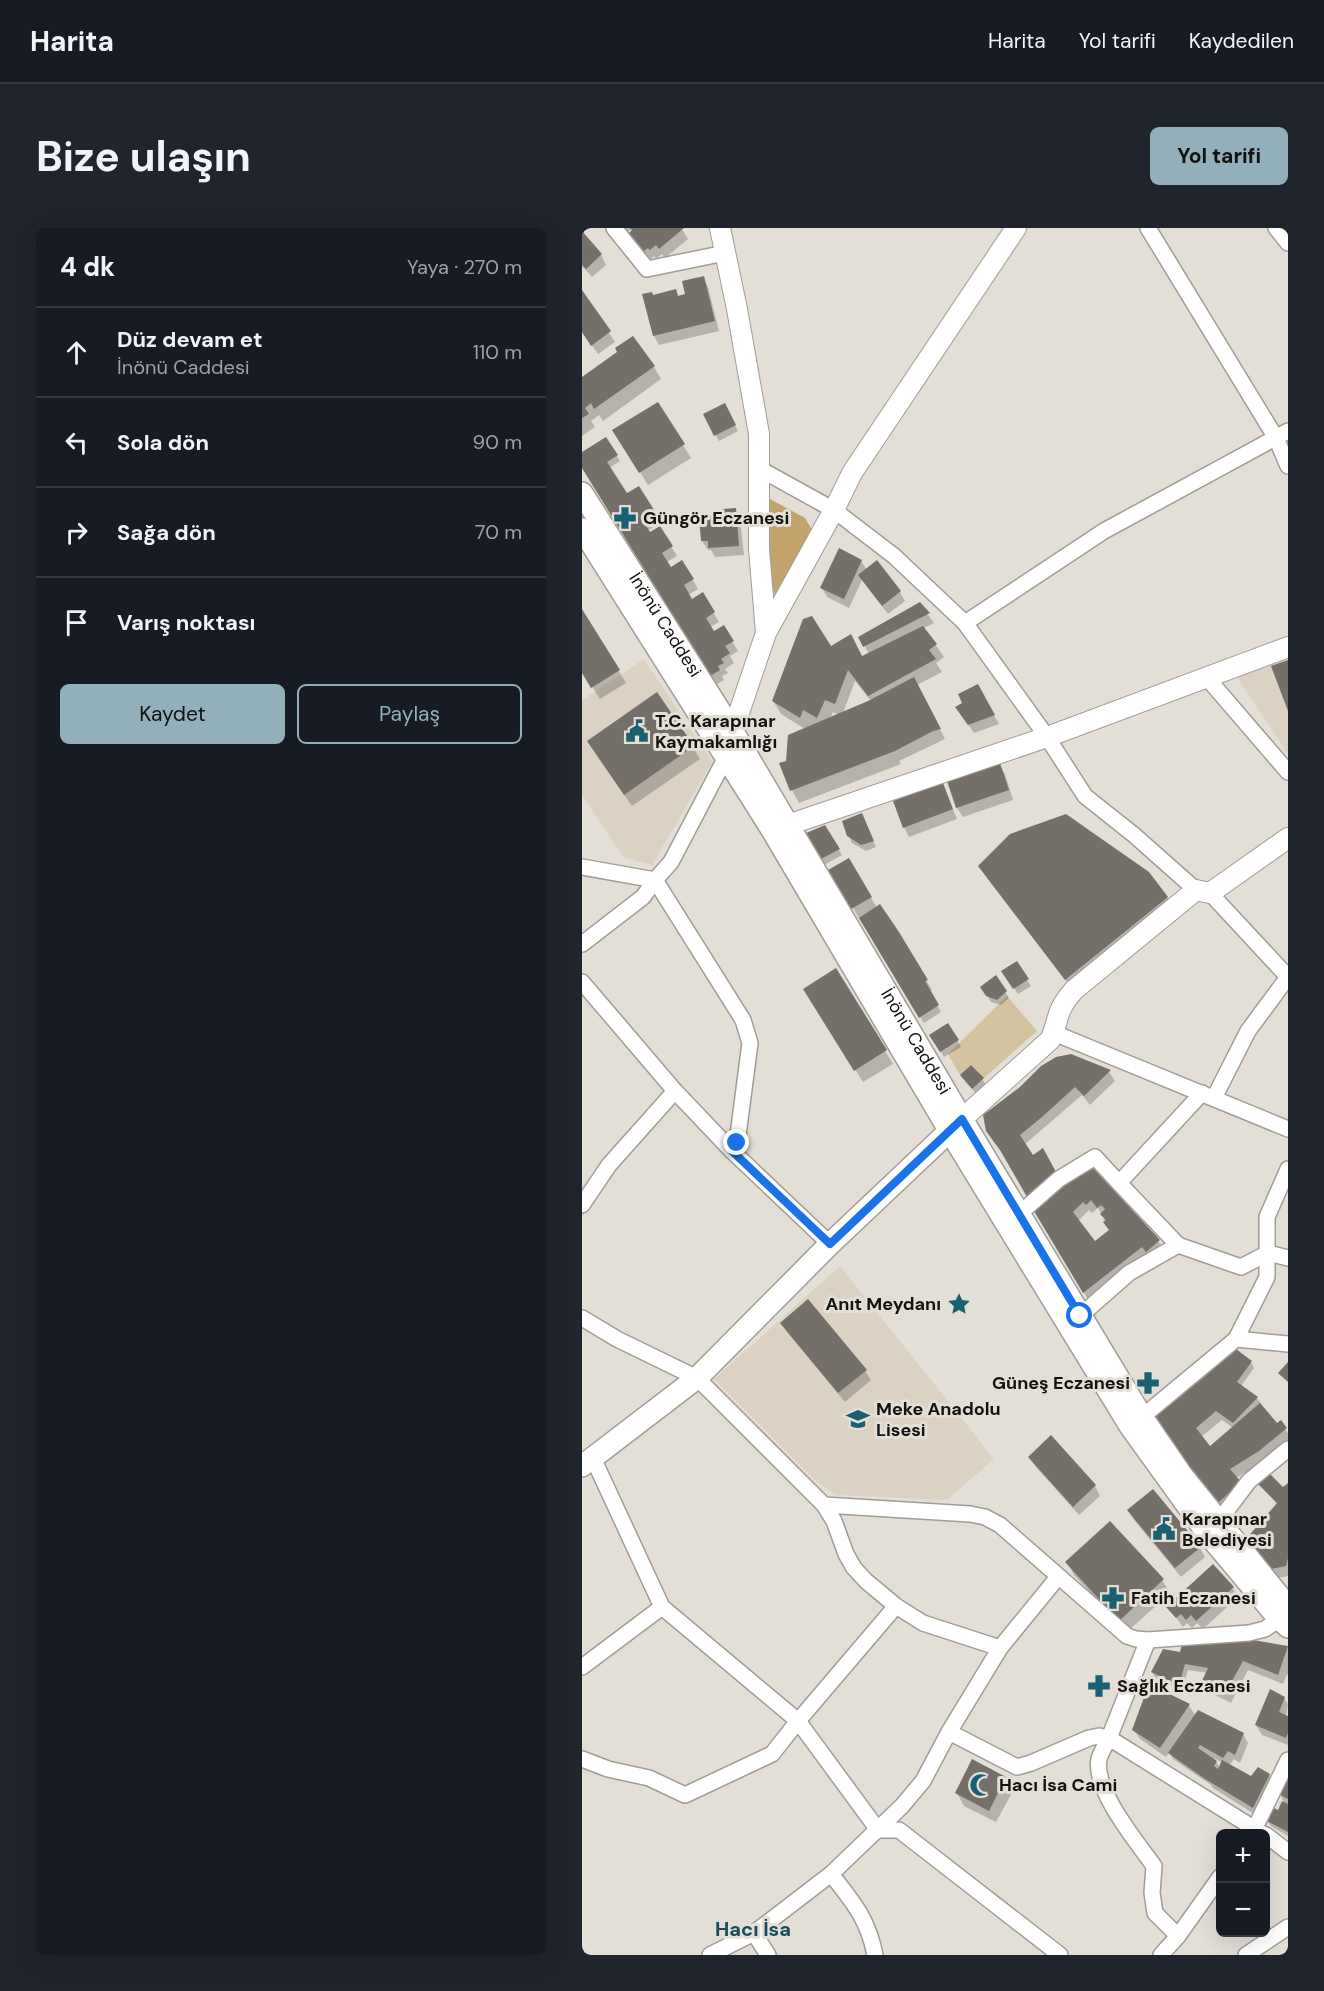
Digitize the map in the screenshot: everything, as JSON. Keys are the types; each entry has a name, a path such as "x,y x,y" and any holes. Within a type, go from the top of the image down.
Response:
{"main road":[{"name":"İnönü Caddesi","path":"582,493 732,730 780,827 956,1124 1130,1426 1207,1533 1286,1612"},
{"name":"İnönü Caddesi","path":"582,529 726,757 780,827"},
{"name":"İnönü Caddesi","path":"956,1124 1019,1214 1142,1417 1181,1474 1286,1612"},
{"path":"588,1462 698,1378 830,1244 956,1124"}],"street":[{"path":"614,228 647,269 725,253"},
{"path":"720,228 759,434 759,549 766,633"},
{"path":"582,944 643,897 671,862 726,757 732,730 766,633 852,473 1016,228"},
{"path":"1148,228 1282,434 1288,466"},
{"path":"1276,228 1288,243"},
{"path":"965,623 1104,531 1282,434"},
{"path":"758,468 834,510 894,556 965,623 1047,737 1085,796 1203,892 1288,977 1248,1031 1208,1095 1119,1183"},
{"path":"780,827 1047,737 1288,648"},
{"path":"1208,679 1288,772"},
{"path":"956,1124 1050,1040 1060,1011 1074,990 1203,892 1288,838"},
{"path":"582,867 655,880 743,1020 750,1043 737,1143 732,1151"},
{"path":"582,982 675,1090 732,1151 830,1244"},
{"path":"1054,1033 1288,1129"},
{"path":"582,1205 609,1165 675,1090"},
{"path":"1019,1214 1059,1179 1095,1157 1178,1245 1241,1267 1268,1253 1288,1258"},
{"path":"1142,1417 1236,1339 1268,1277 1267,1217 1288,1169"},
{"path":"1080,1316 1129,1273 1178,1245"},
{"path":"582,1318 617,1339 698,1378 824,1505 834,1521 846,1554 854,1568 896,1606 923,1623 1000,1648"},
{"path":"1236,1339 1288,1344"},
{"path":"1218,1522 1249,1481 1288,1449"},
{"path":"588,1462 662,1607 798,1721 878,1830"},
{"path":"824,1505 970,1514 985,1517 1000,1525 1119,1631 1136,1639 1249,1634 1265,1629 1286,1612"},
{"path":"710,1955 754,1933 831,1874 902,1806 923,1781 949,1732 1000,1648 1058,1577"},
{"path":"582,1760 608,1770 649,1778 685,1795 772,1754 896,1606"},
{"path":"582,1667 662,1607"},
{"path":"1148,1640 1099,1760 1101,1778 1113,1810 1154,1866 1152,1893 1155,1913 1178,1936"},
{"path":"949,1732 1017,1767 1089,1738 1110,1737 1253,1829"},
{"path":"1261,1829 1288,1760"},
{"path":"878,1830 898,1830 1052,1953"},
{"path":"1270,1840 1288,1852"},
{"path":"831,1874 858,1908 871,1934 875,1955"},
{"path":"1161,1955 1178,1936 1217,1883"},
{"path":"1246,1955 1288,1927"},
{"path":"754,1933 768,1955"}],"shaded area":[{"path":"770,499 805,518 812,530 777,597 770,585 766,509"},
{"path":"1288,658 1288,754 1237,677"},
{"name":"T.C. Karapınar Kaymakamlığı","path":"644,659 712,762 652,865 623,857 582,795 582,700"},
{"path":"1007,996 1037,1031 984,1078 971,1065 960,1075 948,1054"},
{"name":"Meke Anadolu Lisesi","path":"840,1266 994,1459 947,1500 837,1495 816,1481 714,1379"}],"building":[{"path":"630,228 684,228 659,249 656,245 644,251 629,233 632,230"},
{"path":"582,231 602,254 586,269 582,265"},
{"path":"704,276 715,321 653,336 642,294 652,292 653,295 676,289 678,296 685,294 682,281"},
{"path":"582,290 611,331 591,346 582,332"},
{"path":"633,336 655,366 594,409 591,403 585,408 589,414 582,418 582,377 617,352 615,348"},
{"path":"658,402 685,444 639,473 612,430"},
{"path":"725,403 736,425 714,436 703,414"},
{"path":"606,437 618,455 607,462 627,493 639,486 656,513 643,521 650,532 660,526 673,546 662,553 671,567 682,560 694,579 684,585 692,599 703,592 715,612 706,618 714,631 724,625 734,641 725,646 730,653 721,659 724,663 718,666 720,670 710,676 582,468 582,452"},
{"path":"736,508 739,546 708,548 708,541 701,541 699,516 711,515 711,510"},
{"path":"839,548 862,560 844,599 820,588"},
{"path":"877,560 901,591 882,606 858,575"},
{"path":"920,602 930,613 863,647 858,637"},
{"path":"582,609 620,670 591,688 582,673"},
{"path":"812,616 831,646 851,634 862,656 923,626 937,644 929,650 936,659 868,696 848,670 835,704 825,700 817,718 803,710 800,718 772,701 803,619"},
{"path":"1288,660 1288,711 1271,666"},
{"path":"914,677 941,729 895,751 790,791 779,763 786,761 788,735 868,701"},
{"path":"978,684 995,715 968,725 955,707 962,703 958,694"},
{"name":"T.C. Karapınar Kaymakamlığı","path":"657,692 694,746 624,795 587,741"},
{"path":"1000,763 1009,790 956,808 947,781"},
{"path":"943,783 953,809 903,828 893,801"},
{"path":"862,813 874,841 861,845 847,836 842,821"},
{"path":"1066,814 1149,872 1168,897 1065,980 978,866 1010,834"},
{"path":"825,825 840,849 819,860 804,834"},
{"path":"849,858 872,897 851,909 828,870"},
{"path":"880,904 928,980 925,981 939,1005 919,1018 859,918"},
{"path":"1017,961 1029,979 1013,989 1001,971"},
{"path":"836,968 887,1050 854,1071 803,989"},
{"path":"996,975 1007,991 997,1000 986,996 980,987"},
{"path":"948,1023 959,1040 940,1052 929,1035"},
{"path":"1071,1054 1111,1070 1084,1096 1075,1087 1020,1135 1033,1155 1043,1148 1056,1172 1027,1197 1000,1150 986,1131 983,1115 1020,1087 1041,1066 1056,1057"},
{"path":"971,1065 984,1078 972,1089 960,1075"},
{"path":"1093,1168 1160,1240 1146,1252 1142,1247 1083,1293 1034,1211 1082,1169","holes":["1091,1200 1097,1208 1101,1205 1105,1209 1100,1214 1106,1220 1103,1222 1109,1230 1095,1241 1073,1212 1083,1202 1086,1205"]},
{"path":"808,1299 867,1370 838,1393 780,1323"},
{"path":"1232,1346 1252,1361 1237,1382 1258,1397 1233,1423 1216,1411 1196,1428 1210,1446 1260,1403 1277,1423 1281,1420 1287,1428 1259,1451 1230,1469 1241,1482 1219,1502 1185,1464 1153,1412 1212,1363 1216,1366"},
{"path":"1288,1362 1288,1382 1278,1373"},
{"path":"1051,1435 1096,1485 1073,1507 1028,1457"},
{"path":"1266,1470 1283,1487 1288,1483 1288,1558 1286,1566 1271,1569 1246,1539 1277,1503 1255,1481"},
{"name":"Karapınar Belediyesi","path":"1153,1489 1201,1547 1175,1568 1127,1510"},
{"path":"1110,1521 1164,1579 1119,1621 1065,1562"},
{"path":"1213,1564 1234,1587 1196,1621 1191,1615 1186,1620 1181,1614 1176,1618 1166,1607"},
{"path":"1253,1640 1288,1646 1278,1675 1243,1661 1225,1694 1201,1683 1208,1668 1185,1664 1179,1685 1151,1672 1163,1649 1180,1652 1182,1644"},
{"path":"1149,1684 1190,1704 1160,1748 1132,1730"},
{"path":"1270,1689 1285,1697 1279,1712 1288,1716 1286,1738 1255,1725"},
{"path":"1198,1710 1244,1733 1235,1755 1228,1751 1223,1758 1200,1745 1198,1748 1217,1761 1214,1766 1218,1769 1222,1760 1251,1776 1258,1767 1270,1774 1253,1808 1168,1753"},
{"name":"Hacı İsa Cami","path":"972,1759 1006,1777 989,1811 955,1793"},
{"path":"1288,1767 1288,1799 1277,1793"},
{"path":"1282,1801 1288,1804 1288,1832 1265,1820 1272,1807 1278,1810"}],"place":[{"name":"Güngör Eczanesi","path":"625,518"},
{"name":"T.C. Karapınar Kaymakamlığı","path":"637,731"},
{"name":"Anıt Meydanı","path":"959,1304"},
{"name":"Güneş Eczanesi","path":"1148,1383"},
{"name":"Meke Anadolu Lisesi","path":"858,1419"},
{"name":"Karapınar Belediyesi","path":"1164,1529"},
{"name":"Fatih Eczanesi","path":"1113,1598"},
{"name":"Sağlık Eczanesi","path":"1099,1686"},
{"name":"Hacı İsa Cami","path":"981,1785"}],"district":[{"name":"Hacı İsa","path":"753,1929"}],"route":[{"path":"737,1143 732,1151 830,1244 962,1119 1080,1316"}]}
